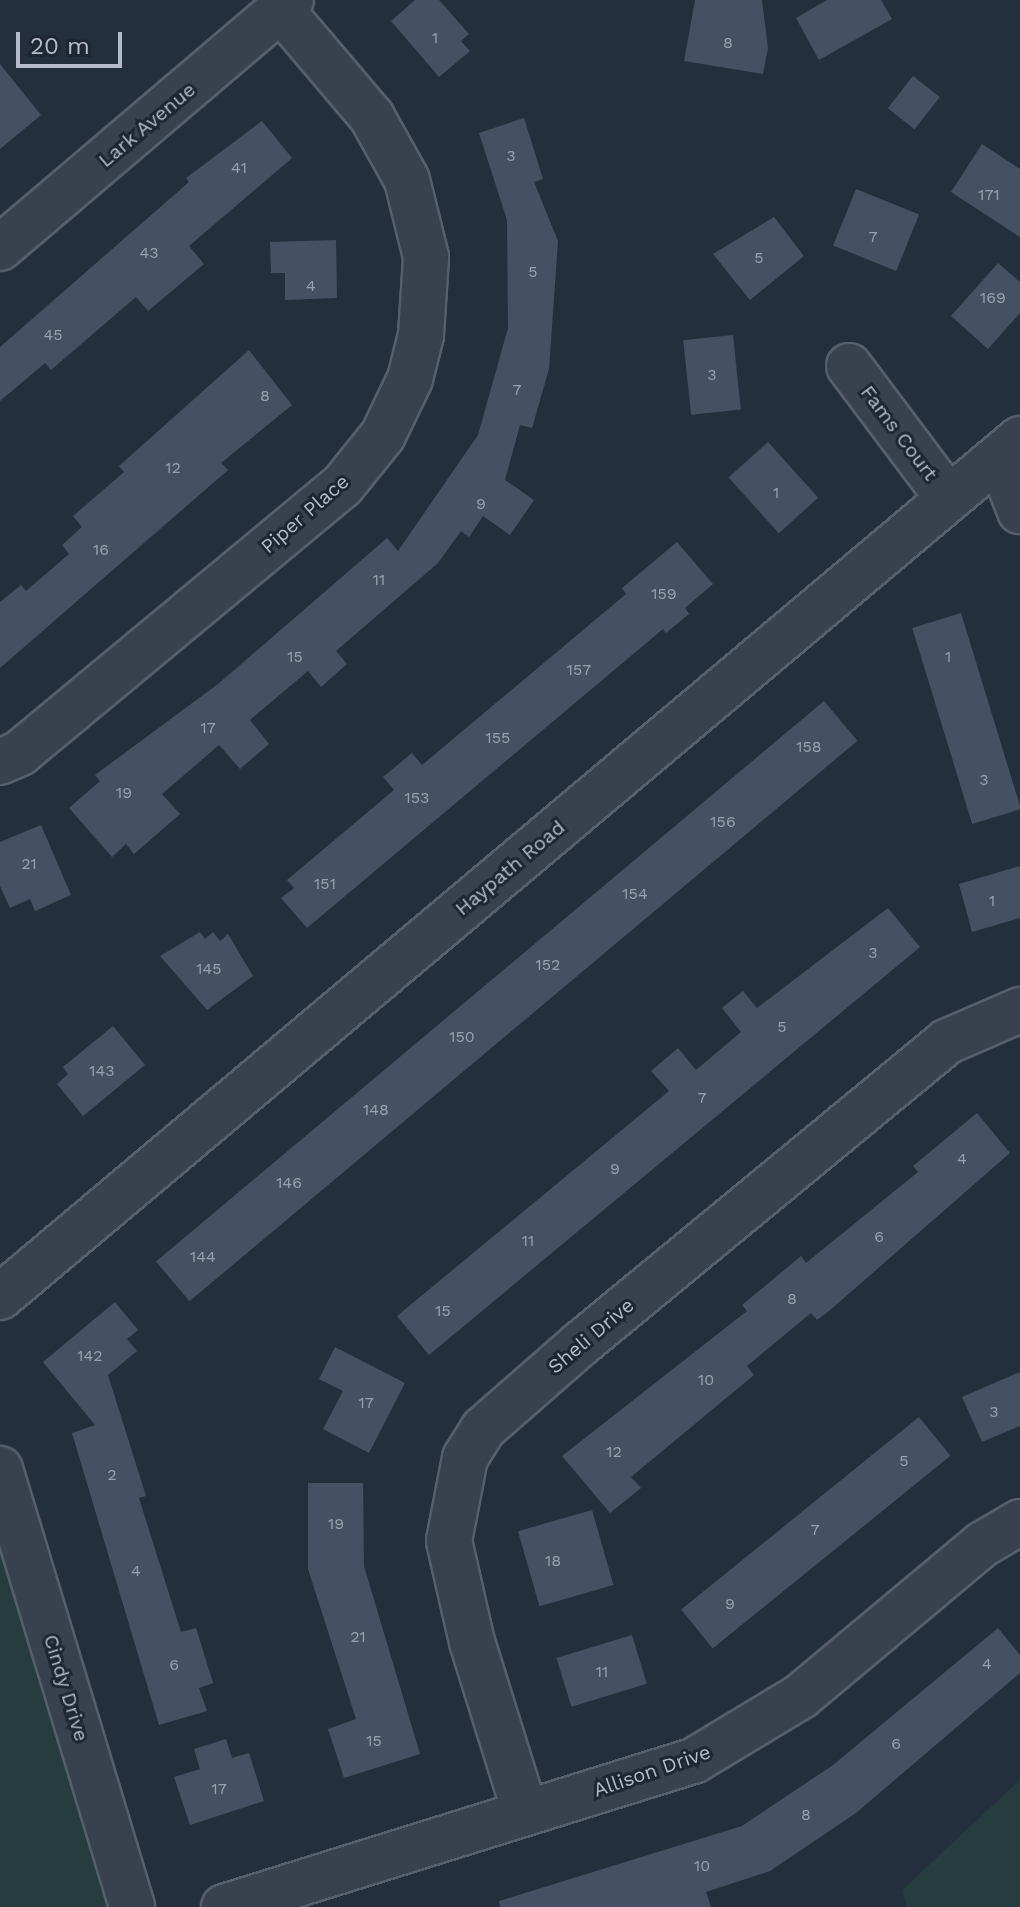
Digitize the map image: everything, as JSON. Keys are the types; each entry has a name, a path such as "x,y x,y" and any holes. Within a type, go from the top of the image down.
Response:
{"street":[{"name":"Lark Avenue","path":"0,248 287,6"},
{"name":"Piper Place","path":"0,762 20,753 342,486 383,435 410,379 421,335 426,257 407,180 372,117 287,6"},
{"name":"Fams Court","path":"849,366 949,499"},
{"name":"Haypath Road","path":"0,1297 1010,449"},
{"path":"1010,449 1020,511"},
{"name":"Sheli Drive","path":"525,1812 472,1642 449,1541 465,1458 483,1429 579,1345 946,1042 1020,1010"},
{"name":"Cindy Drive","path":"0,1469 132,1907"},
{"name":"Allison Drive","path":"224,1907 695,1760 748,1733 983,1544 1020,1522"}],"green space":[{"path":"0,1536 112,1907 0,1907"},
{"path":"1020,1780 1020,1907 907,1907 902,1890"}],"building":[{"path":"415,0 439,0 469,34 461,41 470,51 439,77 391,21"},
{"path":"695,0 762,0 768,48 763,74 684,61"},
{"path":"827,0 881,0 892,19 819,60 796,18"},
{"path":"0,64 41,115 0,149"},
{"path":"913,76 940,97 915,129 888,108"},
{"path":"524,118 543,179 534,182 558,241 549,369 532,428 520,425 505,480 534,500 510,535 483,516 469,537 461,531 438,563 336,651 347,664 321,687 308,671 250,720 269,744 240,769 219,745 162,794 180,814 134,854 126,844 112,857 69,808 100,781 95,775 218,684 387,538 398,551 478,435 508,328 507,220 479,133"},
{"path":"262,121 292,158 189,246 204,264 148,311 136,297 51,370 45,363 0,401 0,347 189,182 186,178"},
{"path":"982,144 1020,169 1020,237 951,192"},
{"path":"856,189 919,214 896,271 833,246"},
{"path":"774,217 804,256 750,300 713,254"},
{"path":"336,240 337,298 285,300 285,273 271,273 270,242"},
{"path":"998,263 1020,282 1020,313 988,349 951,316"},
{"path":"733,335 741,410 691,415 683,340"},
{"path":"249,350 292,405 221,463 228,470 0,668 0,602 21,585 26,591 69,554 62,545 82,527 73,516 124,472 119,466"},
{"path":"768,442 818,498 779,533 729,477"},
{"path":"677,542 713,584 685,608 689,614 666,633 663,629 307,928 281,898 294,888 287,880 394,790 383,777 412,753 422,765 626,594 622,588"},
{"path":"961,613 1020,806 1020,809 972,824 912,628"},
{"path":"824,701 857,741 189,1301 156,1262"},
{"path":"41,825 71,895 35,911 30,899 10,908 0,886 0,842"},
{"path":"1020,866 1020,918 972,932 959,884"},
{"path":"888,908 920,947 429,1355 397,1316 669,1091 651,1071 678,1048 696,1070 741,1032 722,1008 743,991 757,1008"},
{"path":"200,932 205,939 213,932 220,941 228,934 253,976 207,1010 160,956"},
{"path":"113,1026 145,1065 83,1116 57,1084 68,1074 63,1067"},
{"path":"977,1113 1010,1153 829,1311 817,1320 811,1313 747,1366 754,1375 631,1477 641,1488 610,1513 562,1456 747,1311 742,1305 801,1256 806,1263 918,1172 913,1166"},
{"path":"115,1302 138,1330 127,1339 137,1351 108,1375 146,1496 139,1498 181,1632 196,1628 213,1683 199,1688 207,1711 159,1725 72,1433 95,1425 43,1362"},
{"path":"335,1347 405,1383 369,1453 323,1429 343,1391 319,1379"},
{"path":"1020,1372 1020,1426 982,1442 962,1397"},
{"path":"919,1417 950,1456 713,1648 681,1610"},
{"path":"308,1483 363,1483 364,1566 420,1754 344,1778 328,1729 356,1719 308,1569"},
{"path":"592,1510 613,1585 539,1606 518,1531"},
{"path":"998,1628 1020,1655 1020,1673 856,1813 770,1871 706,1892 711,1907 500,1907 499,1901 742,1826 833,1765"},
{"path":"632,1635 647,1684 571,1707 556,1658"},
{"path":"226,1739 232,1758 249,1753 264,1801 190,1825 174,1777 200,1769 194,1749"}]}
